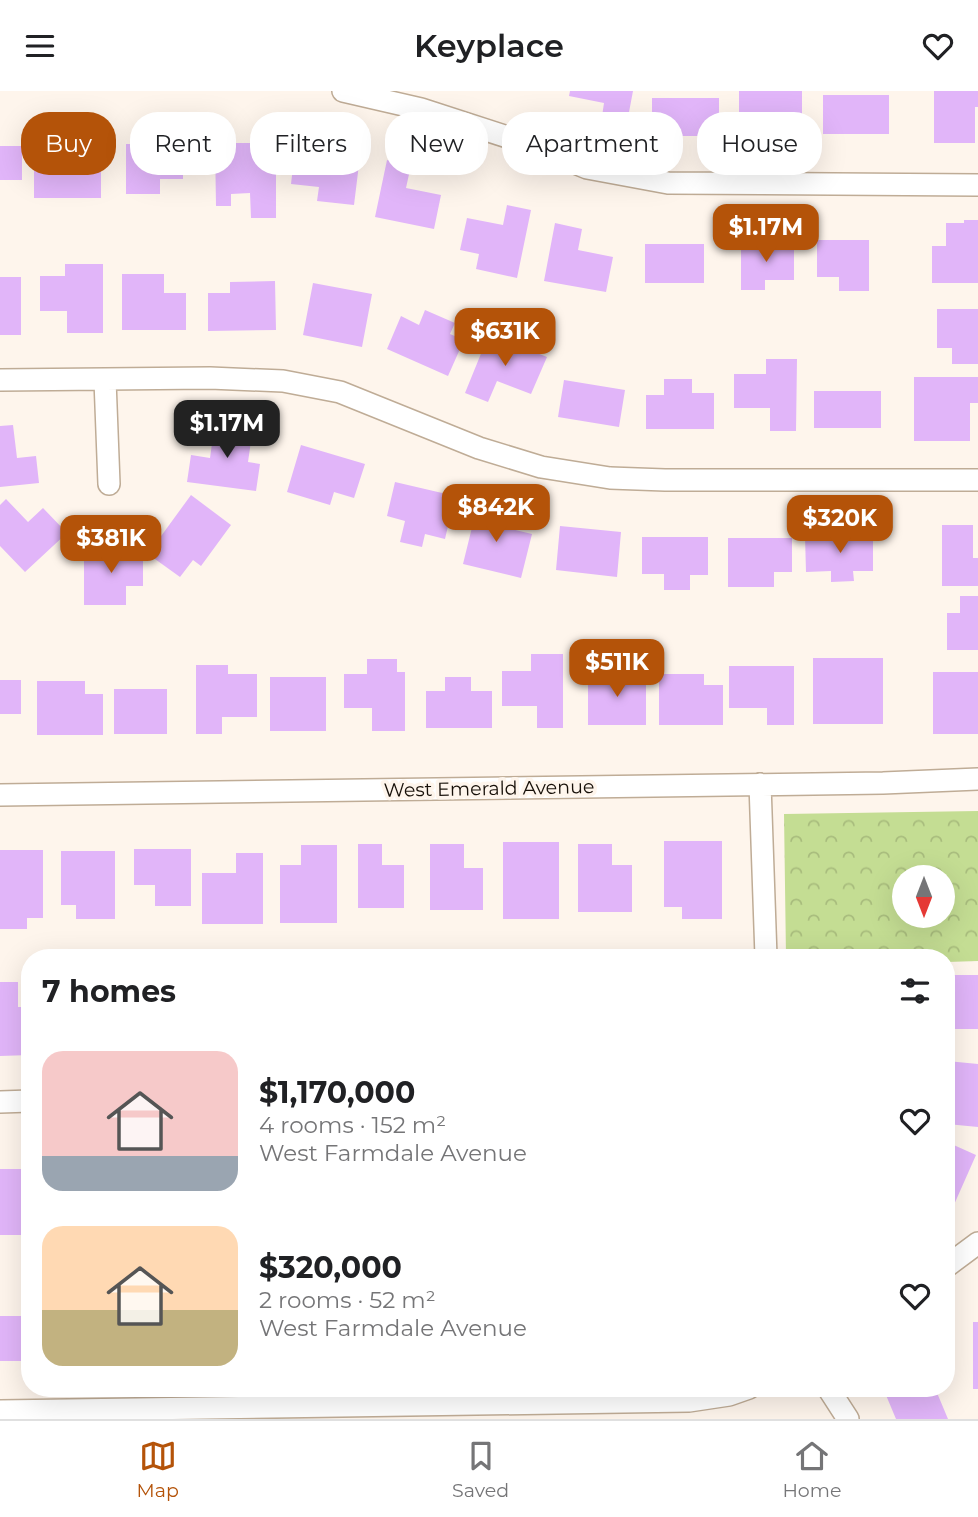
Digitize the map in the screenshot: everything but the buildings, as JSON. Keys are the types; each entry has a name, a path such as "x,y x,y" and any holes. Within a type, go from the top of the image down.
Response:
{"street":[{"path":"343,91 421,109 526,143 587,168 668,183 978,185"},
{"path":"0,380 210,379 294,383 340,392 479,448 541,467 610,478 978,480"},
{"path":"105,380 109,484"},
{"name":"West Emerald Avenue","path":"0,795 760,785 978,779"},
{"path":"760,785 766,949"},
{"path":"0,1102 21,1101"},
{"path":"955,1260 978,1243"},
{"path":"0,1411 690,1401 716,1397"},
{"path":"834,1397 848,1419"}],"green space":[{"path":"978,811 978,961 955,962 955,949 786,949 784,814"}]}
